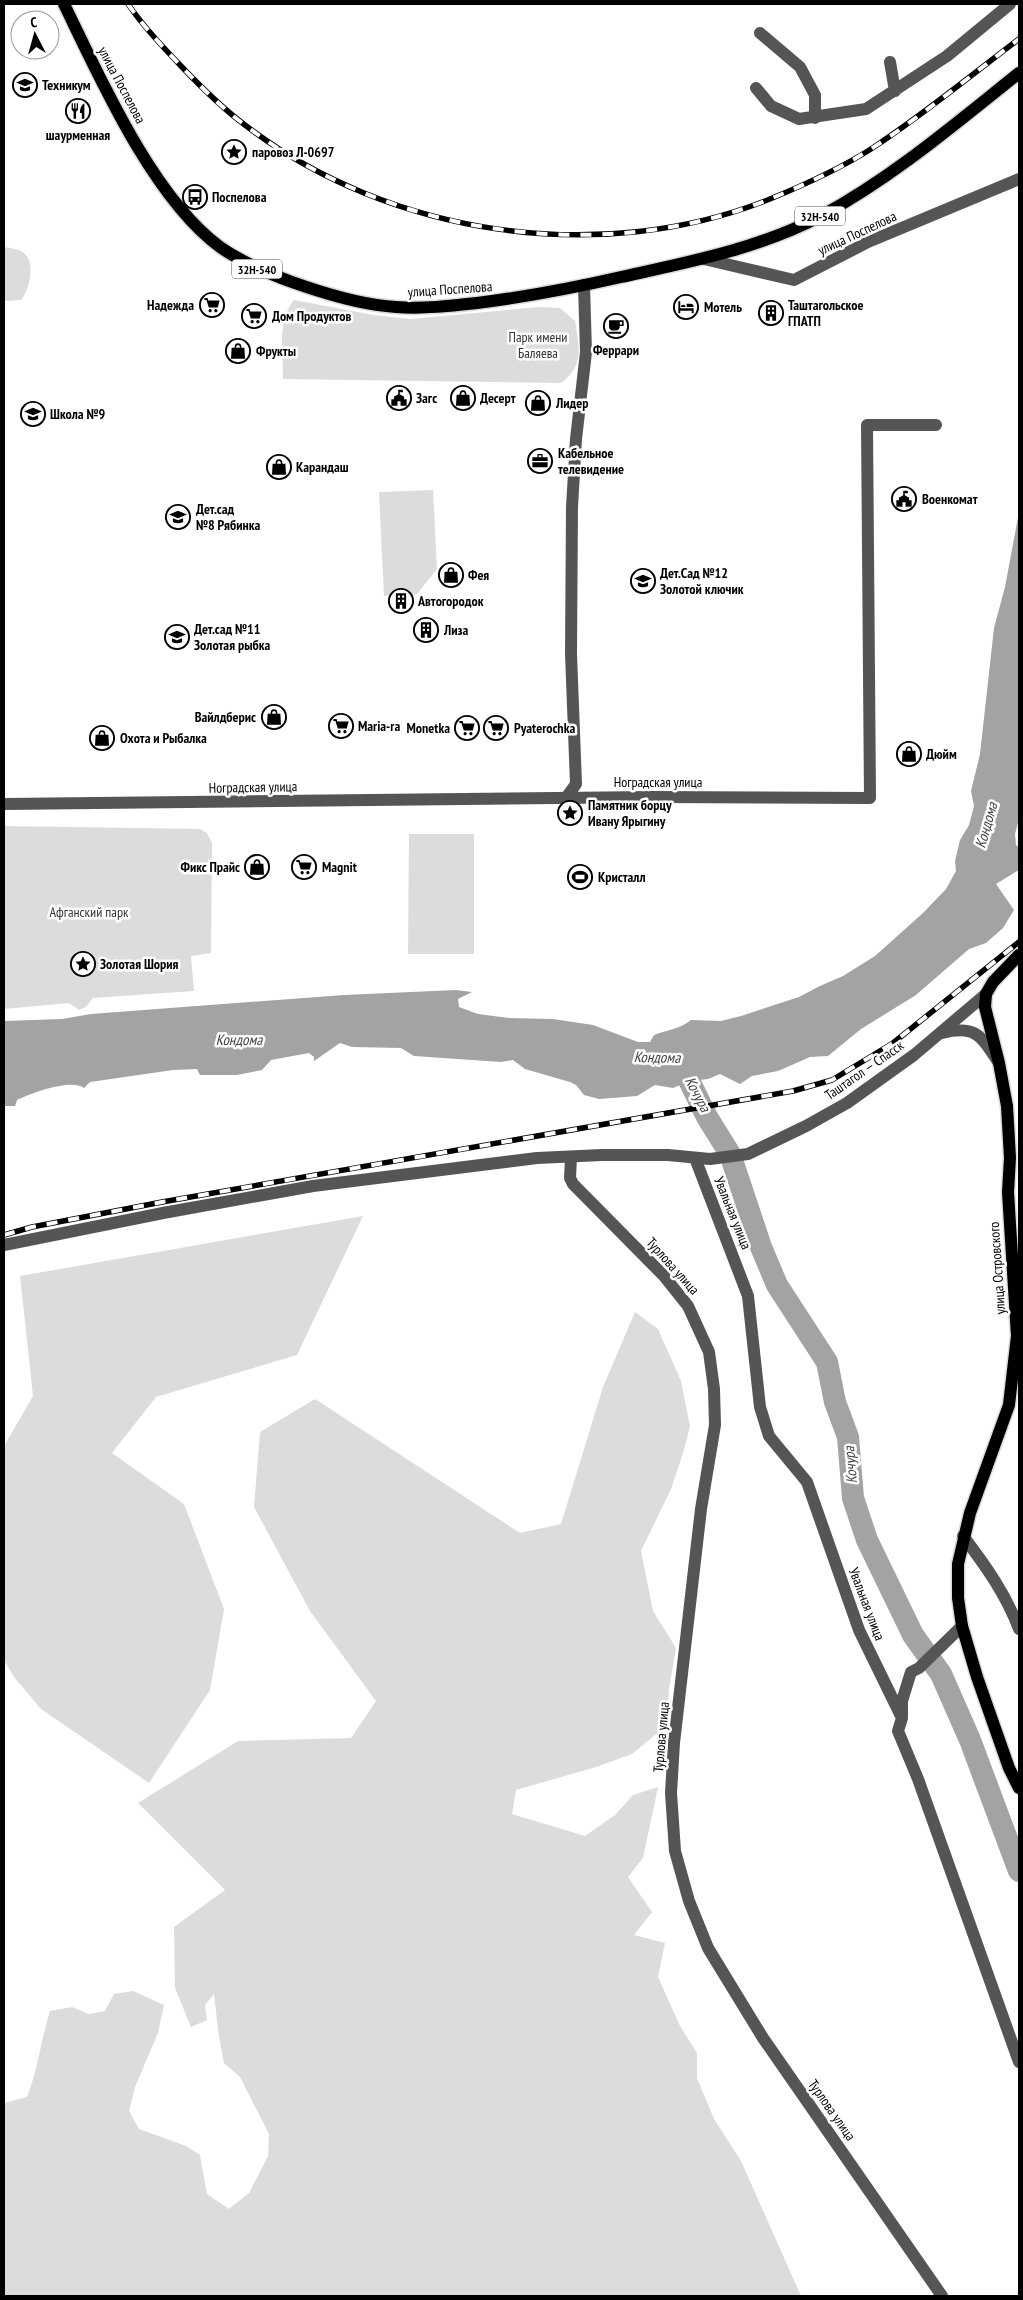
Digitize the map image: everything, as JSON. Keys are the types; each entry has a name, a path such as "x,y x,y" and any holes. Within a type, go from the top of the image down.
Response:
{"main road":[{"name":"улица Поспелова","path":"64,4 112,102 150,167 175,201 199,228 221,247 258,269 305,286 395,307 441,307 510,299 584,285"},
{"name":"32Н-540","path":"584,285 704,258 765,241 818,217 869,188 915,156 1019,73"},
{"path":"986,994 1003,970 1019,955"},
{"name":"улица Островского","path":"986,994 987,1020 999,1063 1007,1106 1010,1158 1008,1192 1017,1336 1009,1405 963,1536 958,1564 958,1598 962,1626 977,1677 1002,1750 1019,1788"}],"street":[{"path":"756,88 771,106 799,119 866,109 948,56 1010,4"},
{"path":"760,33 800,67 815,95 815,118"},
{"path":"890,62 895,91"},
{"name":"улица Поспелова","path":"704,258 794,280 868,242 1019,179"},
{"path":"566,798 576,784 571,654 572,507 576,439 586,352 584,285"},
{"name":"Ноградская улица","path":"4,804 566,798 870,798 867,425 936,425"},
{"name":"Таштагол — Спасск","path":"4,1245 163,1213 314,1186 537,1158 612,1155 710,1159 748,1154 806,1126 847,1103 914,1055 986,994"},
{"path":"939,1033 968,1029 985,1041 999,1063"},
{"name":"Турлова улица","path":"571,1157 570,1178 573,1184 664,1276 688,1306 709,1352 714,1389 715,1425 701,1509 671,1793 675,1851 689,1901 708,1948 763,2038 942,2296"},
{"name":"Увальная улица","path":"695,1158 748,1296 760,1407 766,1430 807,1482 859,1630 902,1718 898,1731 918,1779 1019,2062"},
{"path":"1010,1158 1019,1168"},
{"path":"963,1536 990,1573 1014,1615 1019,1629"},
{"path":"902,1718 902,1700 912,1672 919,1668 962,1626"}],"green space":[{"path":"4,247 21,251 29,259 30,278 21,300 4,301"},
{"name":"Парк имени Баляева","path":"294,300 373,315 410,319 538,307 560,308 575,321 579,347 577,362 569,376 561,383 283,379 283,327 285,317"},
{"path":"433,490 437,569 417,594 384,596 379,492"},
{"name":"Афганский парк","path":"4,826 200,829 207,833 212,843 211,953 191,956 194,991 93,998 86,1007 79,1010 69,1003 4,1009"},
{"path":"409,834 474,834 474,954 408,954"},
{"path":"363,1216 297,1355 156,1397 112,1453 184,1504 224,1609 210,1690 149,1783 41,1709 14,1677 4,1660 4,1446 33,1396 20,1276"},
{"path":"635,1312 658,1329 681,1381 690,1426 671,1489 641,1551 653,1611 676,1648 669,1689 667,1725 632,1754 596,1767 516,1790 512,1814 585,1836 615,1815 633,1795 658,1787 643,1858 628,1877 652,1912 634,1935 665,1943 658,1977 680,2026 697,2053 697,2078 714,2119 741,2161 801,2296 4,2296 4,2103 27,2097 50,2011 72,2007 89,2014 105,2011 114,1994 133,1991 164,2005 158,2033 135,2087 129,2111 139,2129 186,2146 200,2155 207,2194 229,2209 249,2193 268,2156 269,2134 240,2077 224,2063 214,1994 205,2005 207,2020 191,2027 175,1988 174,1927 225,1890 138,1803 238,1741 351,1738 376,1701 310,1611 254,1507 260,1432 315,1399 520,1533 561,1524 603,1387"}],"water":[{"name":"Кондома","path":"1019,512 1019,819 1015,834 1016,845 1019,847 1019,870 996,884 1014,910 1003,928 986,943 969,949 916,995 861,1029 828,1056 810,1057 778,1071 752,1076 740,1084 720,1074 708,1079 690,1081 673,1088 655,1085 637,1096 599,1099 584,1095 576,1085 570,1082 525,1069 513,1060 501,1062 414,1056 401,1048 352,1047 340,1043 314,1061 314,1057 309,1053 271,1060 262,1070 237,1075 200,1075 197,1069 173,1070 90,1082 84,1088 78,1085 61,1086 41,1090 23,1097 17,1100 15,1106 4,1106 4,1021 62,1019 91,1014 344,995 456,990 472,992 458,999 459,1007 478,1014 509,1018 553,1019 593,1025 638,1042 650,1042 654,1035 678,1027 691,1020 721,1021 741,1016 799,997 843,976 875,956 923,913 946,889 956,871 955,861 960,840 969,825 974,806 971,791 980,754 994,628 1005,587"}],"waterway":[{"name":"Кочура","path":"679,1060 707,1117 730,1154 761,1247 777,1285 827,1362 835,1402 848,1437 853,1498 867,1540 913,1635 941,1674 970,1740 1019,1871"}],"railway":[{"path":"128,4 160,43 196,82 220,104 245,125 302,163 364,193 430,215 498,229 568,235 637,232 705,220 783,194 871,149 928,109 1019,39"},
{"path":"4,1235 32,1227 162,1202 793,1091 832,1080 893,1043 1019,942"}],"place":[{"name":"Техникум","path":"25,85"},
{"name":"шаурменная","path":"78,111"},
{"name":"паровоз Л-0697","path":"234,152"},
{"name":"Поспелова","path":"195,197"},
{"name":"Надежда","path":"212,305"},
{"name":"Мотель","path":"686,307"},
{"name":"Таштагольское ГПАТП","path":"771,313"},
{"name":"Дом Продуктов","path":"254,316"},
{"name":"Феррари","path":"616,326"},
{"name":"Фрукты","path":"238,351"},
{"name":"Загс","path":"399,398"},
{"name":"Десерт","path":"463,398"},
{"name":"Лидер","path":"538,403"},
{"name":"Школа №9","path":"33,414"},
{"name":"Кабельное телевидение","path":"540,461"},
{"name":"Карандаш","path":"279,467"},
{"name":"Военкомат","path":"904,499"},
{"name":"Дет.сад №8 Рябинка","path":"178,517"},
{"name":"Фея","path":"451,575"},
{"name":"Дет.Сад №12 Золотой ключик","path":"643,581"},
{"name":"Автогородок","path":"401,601"},
{"name":"Лиза","path":"426,630"},
{"name":"Дет.сад №11 Золотая рыбка","path":"177,637"},
{"name":"Вайлдберис","path":"274,717"},
{"name":"Maria-ra","path":"341,726"},
{"name":"Monetka","path":"467,728"},
{"name":"Pyaterochka","path":"496,728"},
{"name":"Охота и Рыбалка","path":"102,738"},
{"name":"Дюйм","path":"909,754"},
{"name":"Памятник борцу Ивану Ярыгину","path":"570,813"},
{"name":"Фикс Прайс","path":"257,867"},
{"name":"Magnit","path":"304,867"},
{"name":"Кристалл","path":"580,877"},
{"name":"Золотая Шория","path":"83,964"}]}
